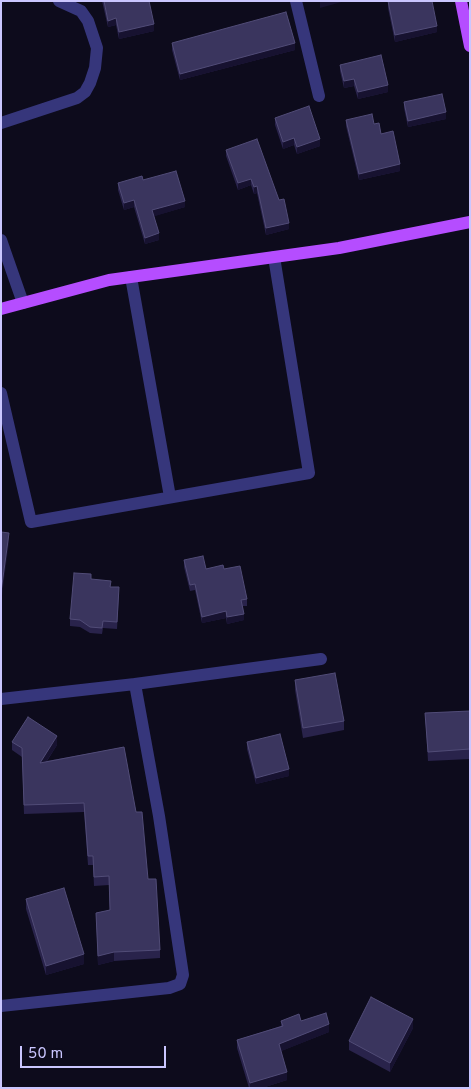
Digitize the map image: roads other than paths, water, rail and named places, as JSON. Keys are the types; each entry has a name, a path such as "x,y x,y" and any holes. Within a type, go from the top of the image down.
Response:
{"main road":[{"path":"461,1 469,37"},
{"path":"1,309 109,280 339,248 470,222"}],"street":[{"path":"1,123 77,98 85,92 90,82 95,68 97,48 88,22 81,11 60,1"},
{"path":"296,1 319,96"},
{"path":"1,240 23,303"},
{"path":"1,393 31,522 309,473 274,257"},
{"path":"131,277 170,498"},
{"path":"1,699 135,684 321,659"},
{"path":"1,1006 169,988 180,984 182,976 162,835 135,684"}]}
